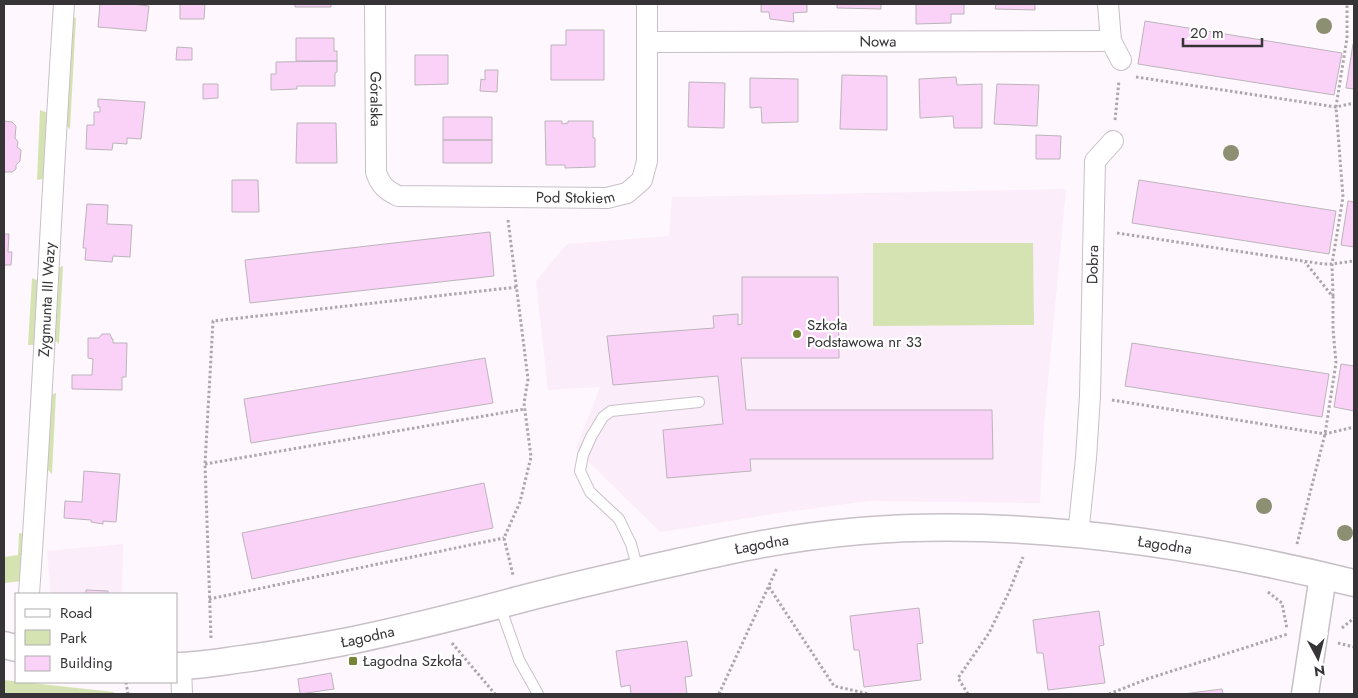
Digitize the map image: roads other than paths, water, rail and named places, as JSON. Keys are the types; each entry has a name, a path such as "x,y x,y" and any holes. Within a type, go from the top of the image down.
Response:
{"street":[{"name":"Zygmunta III Wazy","path":"29,593 64,4"},
{"name":"Góralska","path":"376,4 376,172 379,182 387,191"},
{"name":"Pod Stokiem","path":"387,191 398,196 607,198 627,193 642,180 647,161 647,4"},
{"path":"1108,4 1111,41 1121,67"},
{"name":"Nowa","path":"647,42 1111,41"},
{"name":"Dobra","path":"1078,535 1090,396 1095,161 1113,140"},
{"name":"Łagodna","path":"179,666 196,666 271,656 381,635 439,633 500,606 638,571 726,551 818,535 860,531 907,528 959,528 1078,535 1224,555 1354,583"},
{"path":"1305,694 1323,576"},
{"path":"179,666 182,694"}],"lane":[{"path":"638,571 631,544 619,519 590,492 580,471 583,454 603,417 611,411 699,402"},
{"path":"500,606 519,660 538,694"}],"place":[{"name":"Szkoła Podstawowa nr 33","path":"797,334"},
{"name":"Łagodna Szkoła","path":"353,661"}]}
